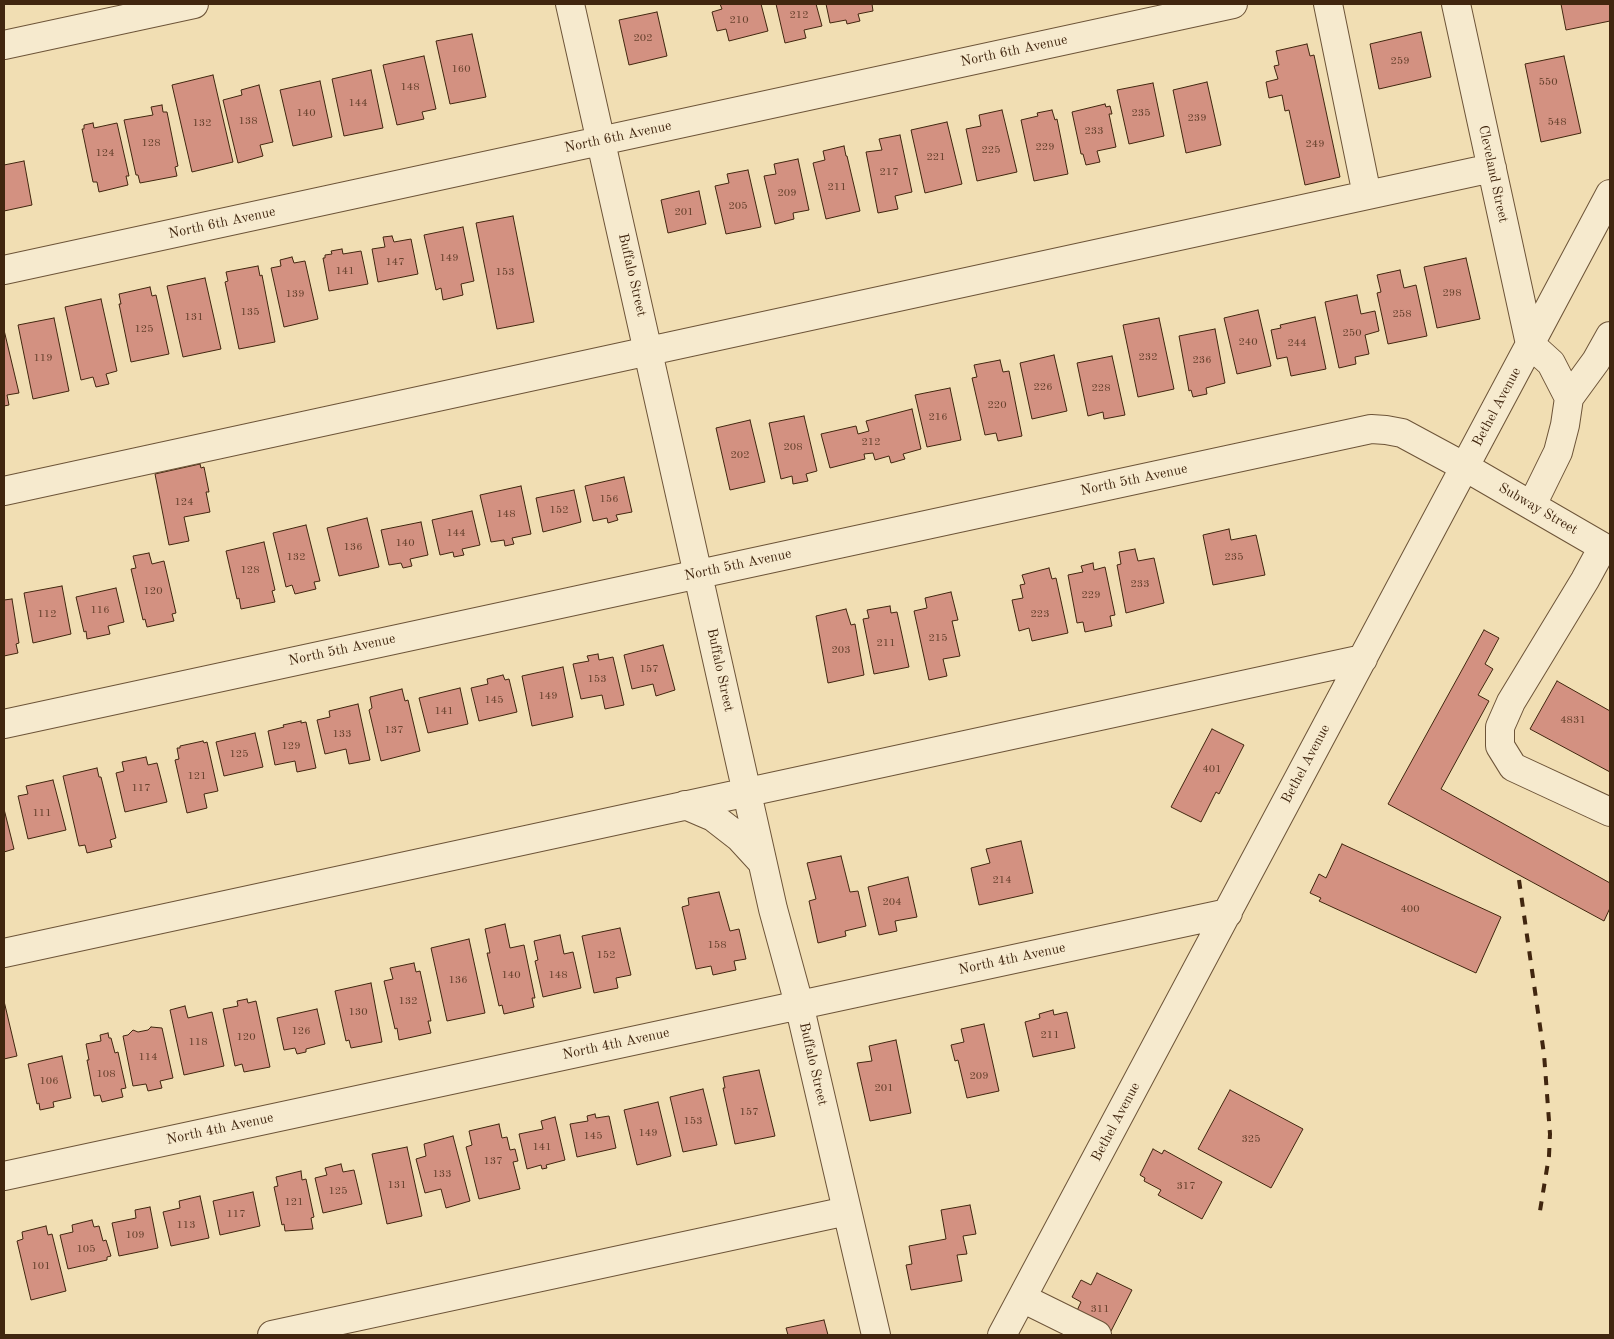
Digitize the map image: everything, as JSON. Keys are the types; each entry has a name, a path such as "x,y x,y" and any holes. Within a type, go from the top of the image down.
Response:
{"street":[{"path":"4,45 194,4"},
{"name":"Buffalo Street","path":"570,4 699,573 762,862 799,1004 876,1335"},
{"name":"North 6th Avenue","path":"4,270 1233,4"},
{"path":"1328,4 1367,195"},
{"name":"Cleveland Street","path":"1456,4 1530,344"},
{"path":"4,491 1492,168"},
{"name":"Bethel Avenue","path":"1002,1335 1610,194"},
{"path":"1532,505 1558,452 1569,398 1596,361 1610,336"},
{"path":"1530,344 1551,363 1569,398"},
{"name":"North 5th Avenue","path":"4,724 1370,429 1402,433 1465,467"},
{"name":"Subway Street","path":"1465,467 1607,549"},
{"path":"1607,549 1585,580 1511,702 1500,727 1500,746 1513,767 1610,812"},
{"path":"4,953 1363,659"},
{"path":"685,806 714,817 740,838 762,862"},
{"name":"North 4th Avenue","path":"4,1176 1228,913"},
{"path":"272,1335 847,1211"},
{"path":"1022,1298 1097,1335"}],"building":[{"path":"720,4 761,4 768,31 729,41 726,29 717,31 712,12 722,9"},
{"path":"776,4 816,4 822,26 804,30 806,38 785,43"},
{"path":"826,4 872,4 873,11 858,14 860,21 847,24 846,20 830,23"},
{"path":"1561,4 1610,4 1610,21 1566,30"},
{"path":"657,12 667,56 629,65 619,20"},
{"path":"1421,32 1431,77 1379,89 1370,44"},
{"path":"472,34 486,97 450,104 436,41"},
{"path":"1307,44 1310,56 1314,55 1340,177 1305,185 1289,110 1285,111 1282,95 1269,98 1266,82 1278,79 1274,66 1279,65 1276,51"},
{"path":"424,56 436,109 422,112 424,119 397,125 383,65"},
{"path":"1564,56 1581,133 1541,142 1525,64"},
{"path":"371,70 383,128 344,136 332,79"},
{"path":"213,75 233,162 192,172 172,85"},
{"path":"320,81 332,137 293,146 280,90"},
{"path":"1207,82 1221,145 1186,153 1173,90"},
{"path":"1153,83 1164,136 1129,144 1117,90"},
{"path":"259,85 273,142 260,145 263,156 238,163 223,100 242,95 241,90"},
{"path":"1105,104 1106,107 1110,106 1112,114 1109,114 1116,147 1097,151 1100,162 1086,165 1083,154 1081,154 1072,112"},
{"path":"162,105 163,112 167,112 178,166 175,167 177,176 140,183 138,175 136,175 124,120 153,115 151,107"},
{"path":"1002,110 1017,172 977,181 966,129 981,126 979,115"},
{"path":"1052,110 1055,120 1057,119 1068,174 1034,181 1021,120 1038,116 1037,113"},
{"path":"947,122 962,184 925,193 911,130"},
{"path":"93,123 94,128 117,123 129,176 126,176 128,185 99,192 97,182 93,182 82,129 84,129 84,125"},
{"path":"900,135 912,192 895,196 898,209 878,213 866,152 882,150 879,139"},
{"path":"844,146 860,211 826,219 813,163 825,160 823,151"},
{"path":"798,159 809,210 793,213 794,219 775,224 764,176 776,174 774,164"},
{"path":"24,161 32,205 4,211 4,165"},
{"path":"748,170 761,227 726,234 715,186 729,183 727,174"},
{"path":"699,191 706,224 668,233 661,200"},
{"path":"513,216 534,322 497,329 476,223"},
{"path":"463,227 474,281 461,284 463,295 443,300 441,288 436,290 424,235"},
{"path":"392,236 394,242 411,239 418,274 378,282 372,249 385,247 383,237"},
{"path":"342,249 343,254 361,251 368,284 329,291 323,258 325,258 325,255 332,254 331,251"},
{"path":"292,257 294,263 305,261 318,319 284,327 271,268 281,266 280,260"},
{"path":"1466,258 1480,319 1437,328 1424,267"},
{"path":"258,266 260,276 262,275 275,342 239,349 225,282 228,281 226,272"},
{"path":"1400,270 1404,288 1416,285 1427,336 1388,344 1377,293 1381,292 1377,275"},
{"path":"205,278 221,349 183,357 167,286"},
{"path":"150,287 152,296 156,295 169,354 131,362 119,304 121,304 119,294"},
{"path":"1357,295 1361,314 1375,311 1379,331 1365,335 1369,354 1355,357 1356,364 1339,368 1325,302"},
{"path":"101,299 117,371 106,374 109,384 96,387 93,377 81,380 65,307"},
{"path":"1258,310 1271,366 1237,374 1224,318"},
{"path":"1315,317 1326,369 1291,376 1287,357 1277,359 1271,330 1281,328 1280,325"},
{"path":"54,318 69,391 33,399 18,325"},
{"path":"1159,318 1174,389 1138,397 1123,325"},
{"path":"1215,329 1225,383 1206,388 1207,394 1193,397 1191,390 1189,391 1179,336"},
{"path":"4,330 19,393 7,395 9,405 4,406"},
{"path":"1054,355 1067,411 1032,419 1020,363"},
{"path":"1112,356 1125,415 1104,419 1103,412 1088,416 1077,363"},
{"path":"1000,360 1003,372 1009,371 1022,436 998,441 996,433 985,435 972,378 977,377 974,365"},
{"path":"950,388 961,440 927,447 915,395"},
{"path":"912,409 921,449 903,454 905,459 891,463 889,456 875,460 873,453 864,454 865,459 830,468 821,434 856,426 858,434 869,431 866,421"},
{"path":"804,416 817,471 806,474 808,481 793,484 792,476 781,479 769,423"},
{"path":"750,420 765,482 730,490 716,428"},
{"path":"200,464 201,468 204,467 209,492 206,492 210,512 184,517 189,541 169,545 155,474"},
{"path":"624,477 632,512 616,515 618,520 608,523 607,518 593,521 585,486"},
{"path":"521,486 531,534 512,538 514,544 505,546 504,540 491,542 480,495"},
{"path":"574,490 581,522 543,532 536,498"},
{"path":"472,511 480,545 462,549 464,555 454,557 453,552 440,555 432,520"},
{"path":"367,518 379,567 339,576 327,528"},
{"path":"421,522 428,555 410,559 412,566 403,568 401,563 389,565 381,530"},
{"path":"306,525 320,581 314,582 316,589 295,594 292,585 286,587 273,533"},
{"path":"1229,529 1231,540 1256,535 1265,575 1213,585 1203,535"},
{"path":"264,542 275,590 272,591 275,602 241,609 226,551"},
{"path":"1135,549 1138,561 1154,558 1164,603 1126,613 1117,565 1121,564 1119,552"},
{"path":"149,553 152,564 164,561 176,613 172,614 174,621 147,627 145,619 143,620 131,569 136,568 133,556"},
{"path":"1093,563 1094,570 1105,567 1115,615 1110,616 1112,626 1085,632 1083,622 1077,623 1068,575 1083,572 1081,566"},
{"path":"1049,568 1052,579 1056,578 1068,633 1032,641 1029,628 1019,631 1012,600 1023,598 1020,585 1025,584 1022,575"},
{"path":"62,586 71,634 33,643 24,593"},
{"path":"116,588 124,622 108,626 110,634 87,639 76,597"},
{"path":"951,592 958,620 952,621 960,656 943,659 947,676 929,680 914,611 927,608 925,598"},
{"path":"12,599 19,643 16,644 18,653 4,656 4,600"},
{"path":"890,606 891,613 897,612 909,667 874,674 863,619 869,618 867,610"},
{"path":"846,609 851,625 855,624 864,675 828,683 816,616"},
{"path":"1484,630 1499,638 1485,664 1493,669 1478,695 1489,701 1441,789 1610,883 1610,908 1604,921 1388,804"},
{"path":"663,645 675,690 656,696 653,684 632,689 624,655"},
{"path":"598,654 599,660 613,657 624,705 605,709 602,695 581,699 573,664 589,661 587,656"},
{"path":"563,667 573,717 532,726 522,676"},
{"path":"503,675 505,680 509,679 517,712 479,721 471,688 488,684 487,679"},
{"path":"1557,681 1610,711 1610,772 1530,729"},
{"path":"460,688 468,724 428,733 419,698"},
{"path":"402,689 405,701 408,700 420,751 381,761 369,710 372,708 370,697"},
{"path":"358,704 370,760 349,764 346,749 325,754 317,720 330,717 329,711"},
{"path":"301,721 301,723 306,722 316,768 297,772 295,761 275,765 268,731"},
{"path":"1212,729 1244,745 1219,794 1216,792 1201,822 1171,807"},
{"path":"255,733 263,767 224,776 216,742"},
{"path":"203,741 204,743 207,742 218,791 204,794 207,808 187,813 175,760 179,759 177,748"},
{"path":"146,757 148,765 157,763 167,802 125,812 116,773 124,771 122,762"},
{"path":"97,768 99,777 101,777 116,838 110,840 112,847 87,853 85,845 79,846 63,776"},
{"path":"53,780 66,830 28,839 18,796 28,794 26,786"},
{"path":"4,809 14,849 4,852"},
{"path":"1021,841 1033,893 979,905 971,868 990,863 986,849"},
{"path":"1342,844 1501,917 1476,973 1319,901 1321,898 1310,893 1319,874 1326,878"},
{"path":"841,856 850,892 858,891 866,926 845,931 846,936 818,943 809,901 816,899 807,863"},
{"path":"908,877 917,917 895,921 897,931 879,935 868,887"},
{"path":"719,892 730,931 739,929 746,959 734,961 736,970 713,975 711,966 696,969 682,907 689,905 688,898"},
{"path":"505,924 510,948 524,945 535,998 532,998 534,1007 504,1014 502,1005 499,1006 487,953 490,953 485,929"},
{"path":"620,928 631,975 616,978 618,988 594,993 582,936"},
{"path":"560,935 564,954 573,952 581,988 543,997 535,961 538,960 534,941"},
{"path":"469,939 485,1013 447,1021 431,948"},
{"path":"414,963 416,972 420,971 431,1021 428,1021 431,1033 399,1040 384,981 393,979 390,968"},
{"path":"371,983 382,1042 351,1048 349,1040 346,1041 335,991"},
{"path":"247,999 248,1003 256,1001 270,1067 244,1072 242,1064 235,1066 223,1009 238,1006 237,1001"},
{"path":"4,1001 17,1056 4,1059"},
{"path":"185,1006 188,1018 212,1012 224,1066 184,1075 170,1010"},
{"path":"317,1009 325,1044 306,1049 306,1052 297,1054 295,1048 284,1050 277,1018"},
{"path":"1053,1010 1054,1015 1067,1012 1075,1048 1033,1057 1025,1022 1040,1018 1039,1014"},
{"path":"984,1024 999,1091 967,1098 958,1060 955,1061 951,1045 964,1042 961,1029"},
{"path":"151,1027 162,1028 173,1078 160,1081 162,1088 148,1091 146,1084 133,1086 123,1036 128,1035 133,1030 138,1032 148,1030"},
{"path":"108,1033 115,1053 118,1052 126,1088 121,1089 123,1097 102,1102 100,1095 94,1096 86,1044 101,1041 100,1035"},
{"path":"896,1040 911,1113 870,1121 857,1063 872,1061 869,1046"},
{"path":"62,1056 71,1098 53,1102 54,1107 40,1110 28,1064"},
{"path":"759,1070 775,1136 735,1144 723,1088 725,1088 723,1077"},
{"path":"703,1089 717,1145 683,1152 670,1097"},
{"path":"1230,1090 1303,1129 1271,1188 1198,1149"},
{"path":"658,1102 671,1156 637,1165 624,1110"},
{"path":"595,1114 596,1118 609,1116 616,1148 577,1157 570,1124 588,1121 587,1116"},
{"path":"555,1117 565,1160 546,1165 547,1168 542,1169 541,1165 527,1169 519,1134 543,1129 541,1121"},
{"path":"499,1124 502,1138 507,1137 510,1150 515,1149 518,1161 513,1162 520,1189 479,1199 466,1147 472,1145 469,1131"},
{"path":"453,1136 470,1201 446,1208 441,1189 425,1193 416,1159 426,1156 424,1144"},
{"path":"407,1147 422,1216 387,1224 372,1154"},
{"path":"1153,1149 1162,1154 1164,1150 1222,1182 1202,1219 1158,1195 1161,1190 1144,1181 1145,1178 1140,1175"},
{"path":"341,1164 343,1172 354,1170 362,1204 323,1213 315,1178 327,1175 325,1168"},
{"path":"301,1171 302,1180 306,1179 314,1217 311,1218 313,1229 285,1231 274,1187 278,1186 276,1177"},
{"path":"253,1192 260,1226 220,1235 213,1201"},
{"path":"200,1196 209,1238 171,1246 163,1212 180,1208 179,1201"},
{"path":"970,1205 976,1234 963,1236 967,1254 957,1255 962,1281 911,1290 906,1265 912,1264 909,1246 946,1239 941,1210"},
{"path":"150,1207 158,1248 119,1256 112,1223 136,1218 135,1210"},
{"path":"92,1220 94,1227 99,1226 103,1241 106,1240 111,1256 107,1257 107,1260 68,1269 60,1235 73,1232 72,1225"},
{"path":"46,1226 48,1235 52,1234 66,1291 31,1300 17,1241 23,1239 22,1232"},
{"path":"1097,1273 1132,1290 1109,1335 1074,1317 1081,1302 1072,1297 1081,1280 1091,1285"},
{"path":"824,1320 828,1335 788,1335 786,1328"}],"railway":[{"path":"1519,880 1544,1054 1550,1134 1549,1156 1539,1217"}]}
